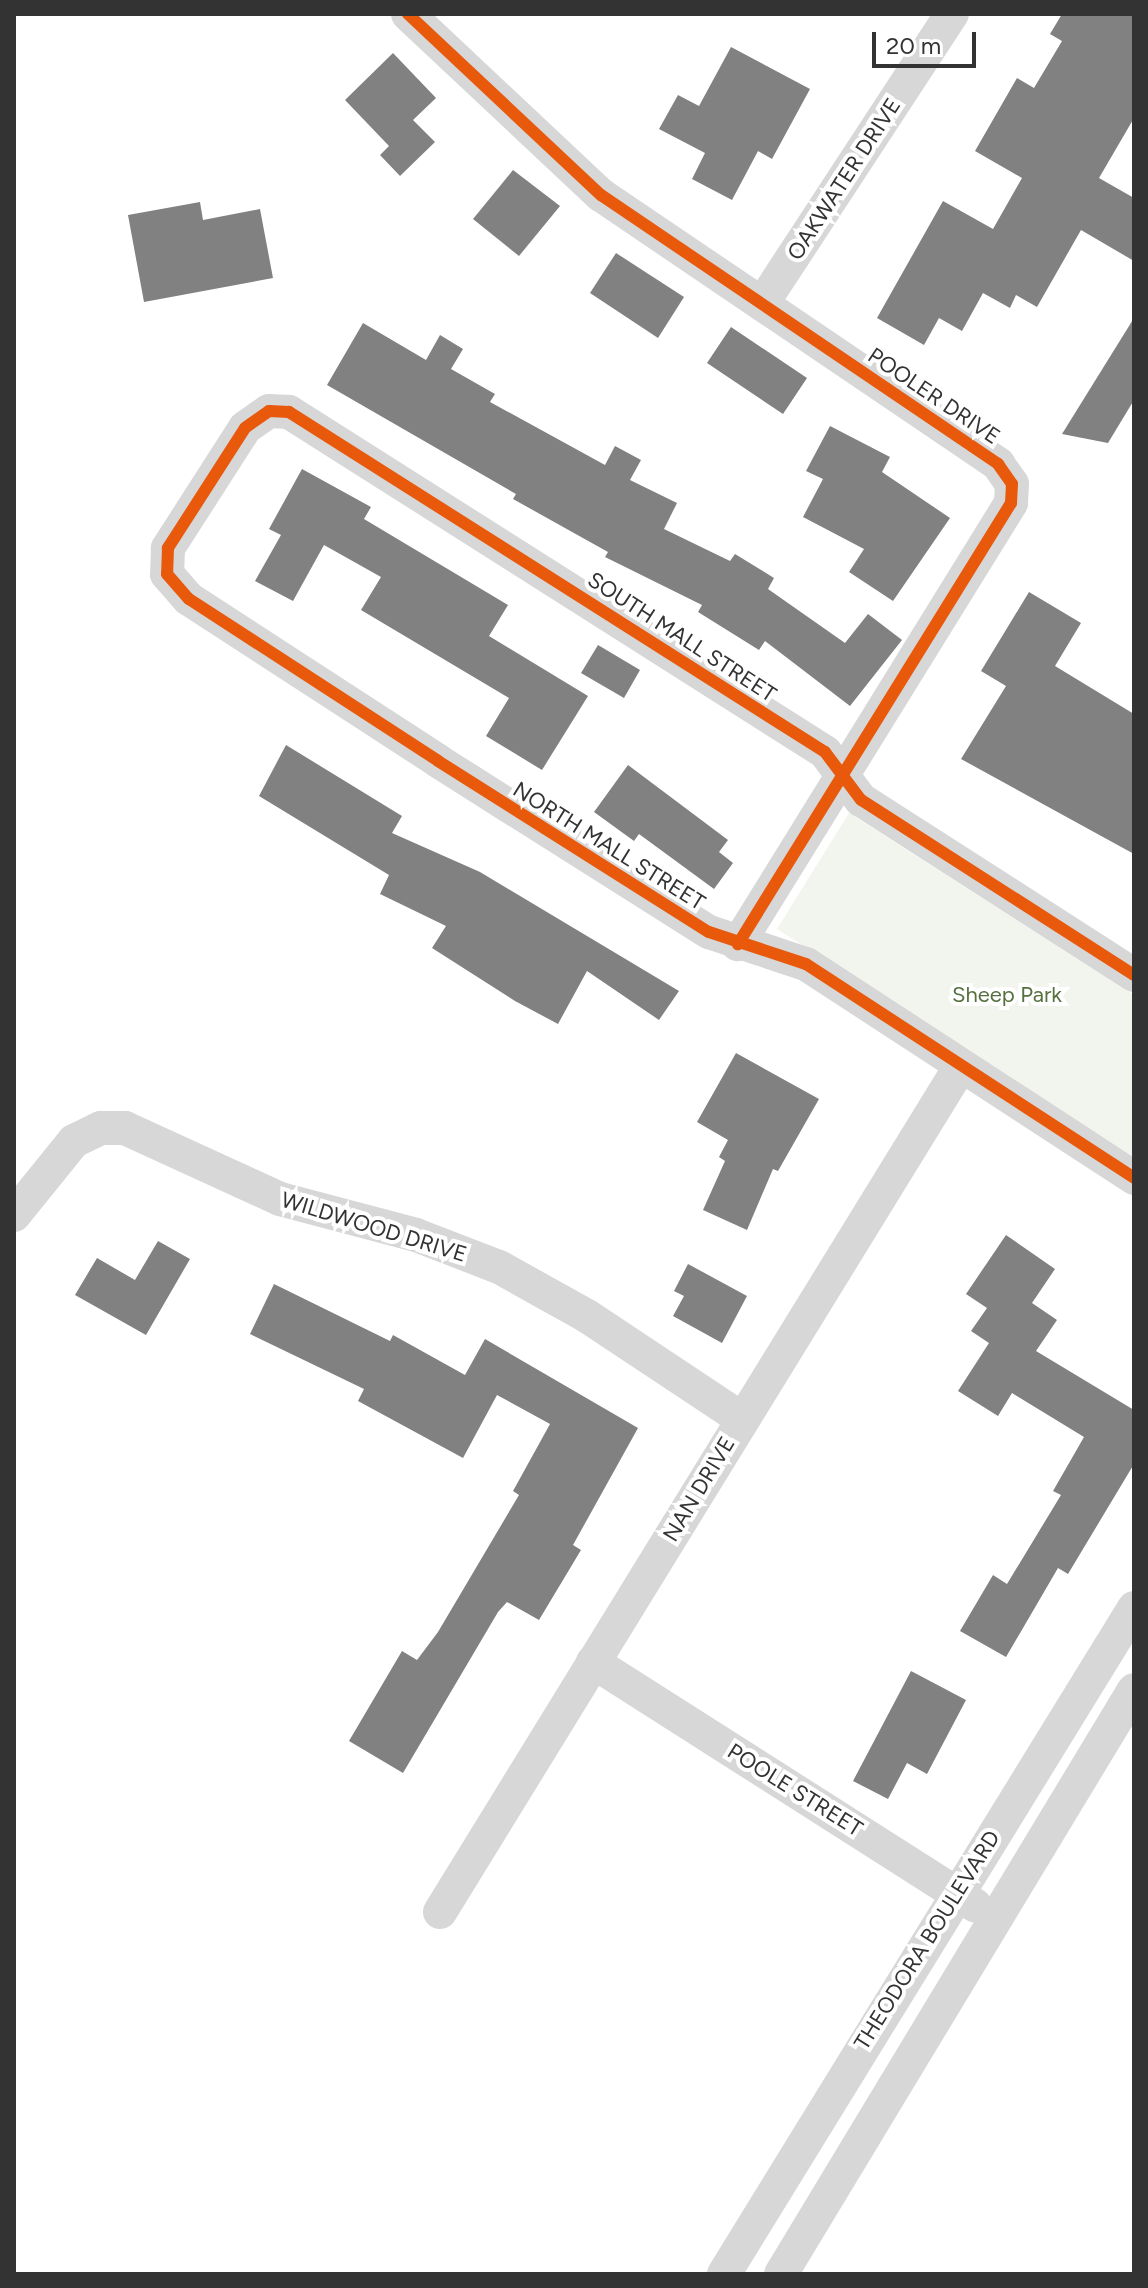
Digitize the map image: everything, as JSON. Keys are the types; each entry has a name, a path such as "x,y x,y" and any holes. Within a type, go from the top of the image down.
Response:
{"street":[{"name":"POOLER DRIVE","path":"408,14 601,195 998,464 1012,484 1011,503 841,771 738,944"},
{"name":"OAKWATER DRIVE","path":"762,304 952,14"},
{"name":"SOUTH MALL STREET","path":"210,482 259,415 289,412 811,744 841,771 861,800 1134,975"},
{"name":"NORTH MALL STREET","path":"210,482 165,560 167,574 189,599 689,921 738,944 806,964 1134,1178"},
{"name":"NAN DRIVE","path":"440,1912 960,1067"},
{"name":"WILDWOOD DRIVE","path":"14,1215 74,1141 101,1128 125,1128 280,1199 416,1235 499,1267 587,1316 742,1419"},
{"name":"THEODORA BOULEVARD","path":"724,2274 956,1892 1134,1608"},
{"name":"POOLE STREET","path":"593,1662 996,1918"},
{"name":"THEODORA BOULEVARD","path":"781,2274 1134,1690"}],"green space":[{"name":"Sheep Park","path":"849,813 1134,995 1134,1157 777,929"}],"building":[{"path":"1062,14 1134,14 1134,118 1099,178 1134,198 1134,261 1081,230 1037,307 1016,295 1010,308 983,293 962,331 939,318 924,345 877,318 943,201 993,229 1022,178 975,151 1017,78 1034,88 1062,41 1050,34"},
{"path":"731,47 810,89 772,159 758,151 732,200 692,179 705,153 659,129 678,95 699,106"},
{"path":"393,53 436,98 413,120 435,142 400,176 380,155 389,146 345,100"},
{"path":"513,170 560,206 519,256 473,219"},
{"path":"200,202 203,220 260,209 273,278 144,302 128,215"},
{"path":"616,253 684,297 658,338 590,293"},
{"path":"1134,318 1134,400 1108,443 1062,434"},
{"path":"363,323 426,360 440,335 463,349 451,369 495,394 490,402 605,465 615,446 641,460 630,480 677,503 664,529 730,561 735,554 774,578 768,589 845,643 868,614 902,640 850,706 765,641 759,650 698,612 702,605 605,557 608,552 513,499 516,494 327,385"},
{"path":"731,327 807,378 783,414 707,363"},
{"path":"830,426 890,457 882,472 950,518 893,601 849,572 864,549 803,517 823,479 806,471"},
{"path":"302,469 371,507 364,519 508,605 489,636 588,696 542,770 486,736 509,698 361,610 381,577 324,545 293,601 255,581 281,535 269,529"},
{"path":"1029,592 1081,623 1055,666 1134,714 1134,854 961,759 1006,686 981,671"},
{"path":"598,645 640,670 624,698 581,673"},
{"path":"286,745 402,816 392,833 480,872 679,991 659,1020 587,971 558,1024 515,1001 432,948 446,926 380,894 389,875 259,796"},
{"path":"628,765 728,840 719,852 733,863 714,889 639,834 634,841 594,812"},
{"path":"736,1053 819,1099 778,1171 773,1169 747,1230 703,1210 725,1161 719,1157 728,1140 697,1122"},
{"path":"1006,1235 1055,1269 1032,1303 1057,1320 1036,1351 1134,1410 1134,1464 1068,1574 1058,1568 1006,1657 960,1631 993,1575 1007,1584 1061,1495 1053,1491 1084,1437 1012,1393 998,1416 958,1391 989,1343 971,1331 987,1308 966,1294"},
{"path":"158,1241 190,1259 146,1335 75,1295 97,1258 135,1280"},
{"path":"688,1264 747,1296 722,1343 673,1316 684,1296 674,1291"},
{"path":"274,1284 390,1341 393,1335 465,1375 485,1339 638,1428 573,1545 581,1550 539,1620 507,1602 498,1612 403,1773 349,1741 402,1651 417,1660 438,1632 519,1495 513,1491 550,1424 497,1395 463,1458 358,1401 364,1389 250,1334"},
{"path":"911,1671 966,1700 927,1774 907,1763 888,1799 853,1781"}],"cycle path":[{"path":"408,14 601,195 998,464 1012,484 1011,503 738,944"},
{"path":"1134,975 861,800 825,752 289,412 269,411 245,428 168,548 167,574 189,599 709,932 806,964 1134,1178"}]}
